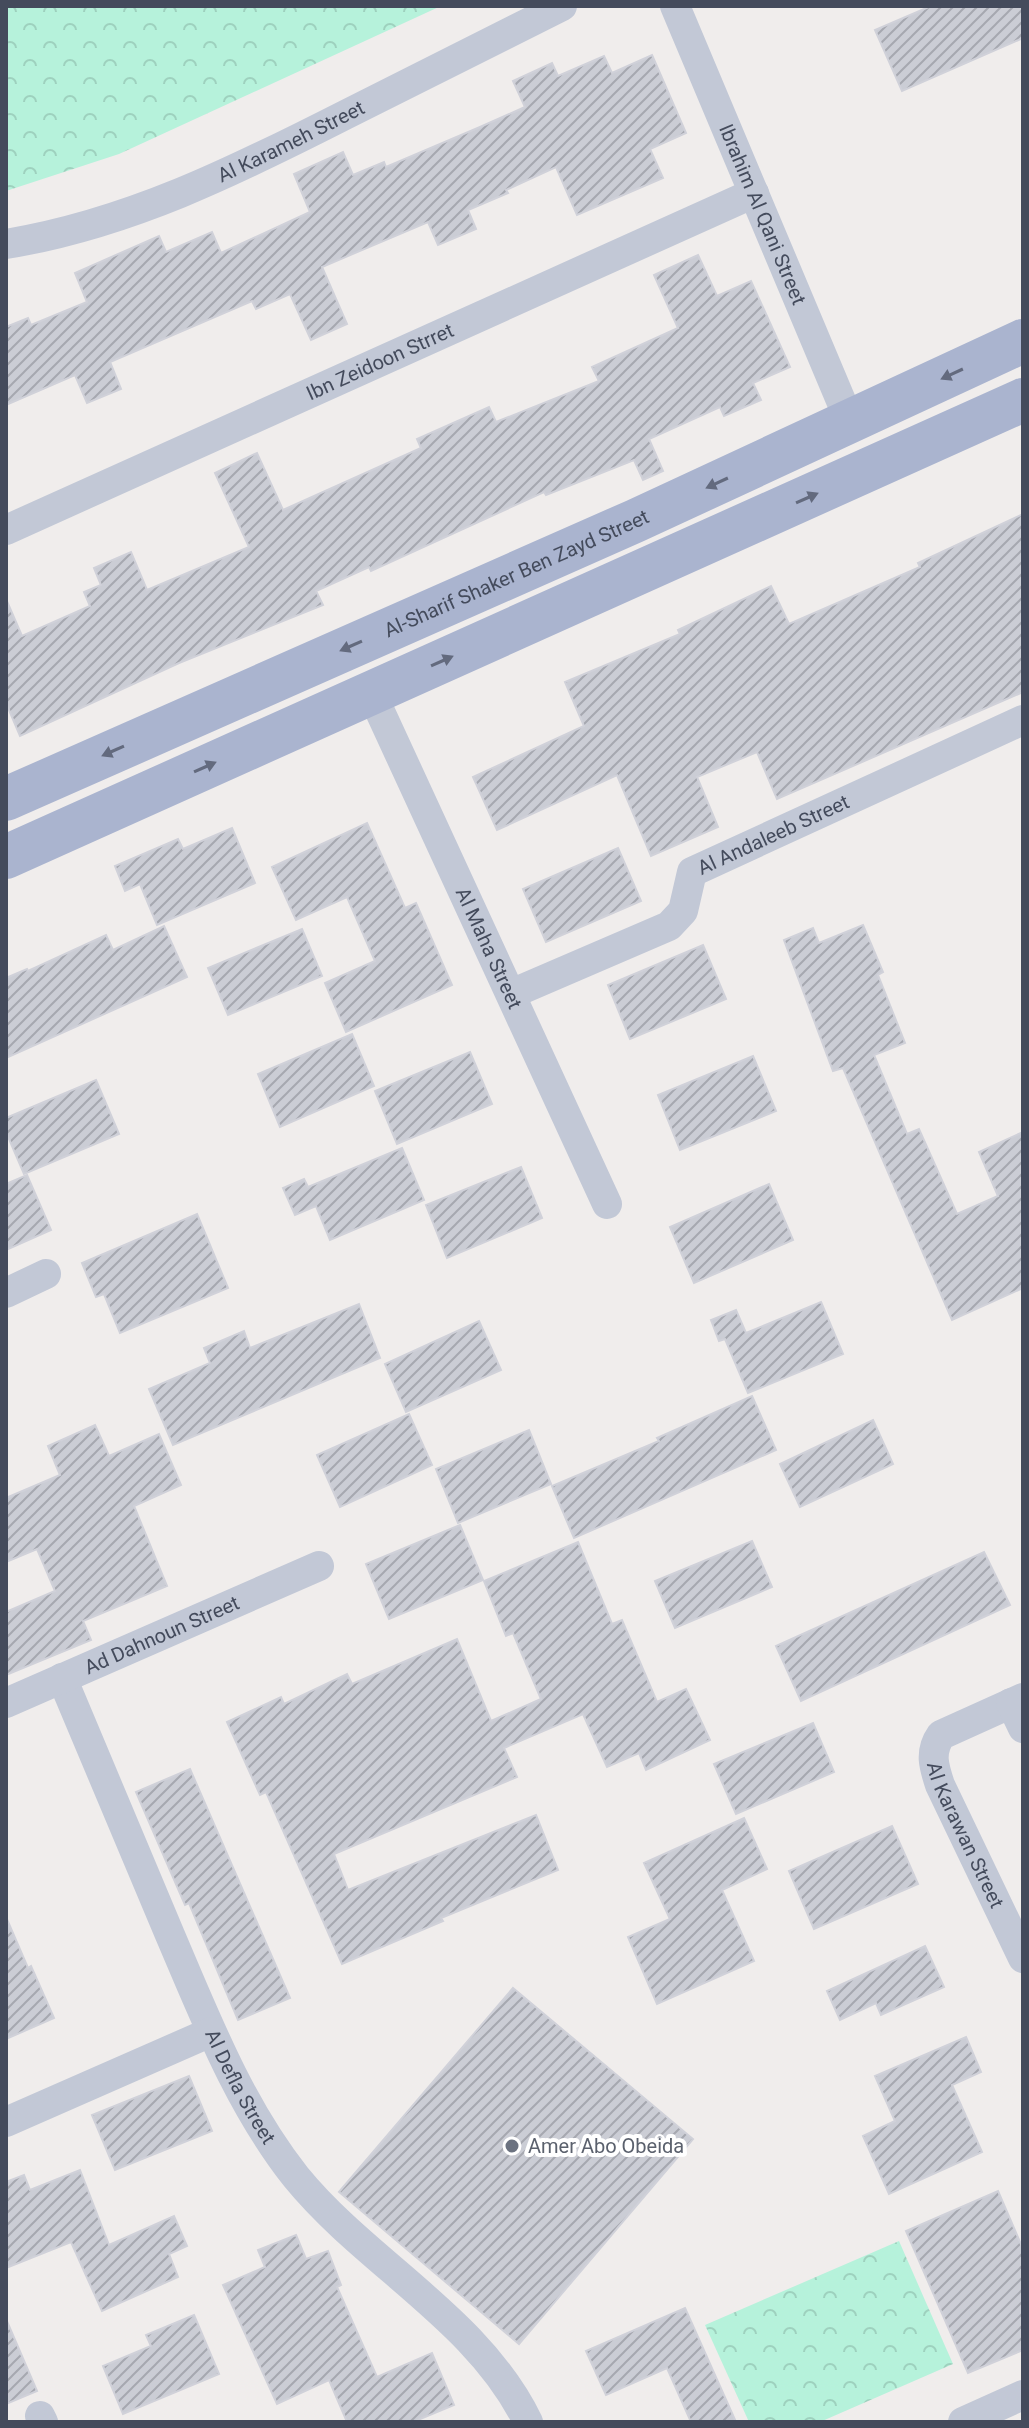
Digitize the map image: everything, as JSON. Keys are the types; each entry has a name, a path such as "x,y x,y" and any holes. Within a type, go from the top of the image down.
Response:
{"main road":[{"name":"Al-Sharif Shaker Ben Zayd Street","path":"6,799 635,521 1023,341"},
{"path":"6,857 1023,400"},
{"path":"635,521 657,565"}],"street":[{"name":"Al Karameh Street","path":"6,244 58,235 136,211 240,168 562,6"},
{"name":"Ibrahim Al Qani Street","path":"675,6 850,422"},
{"name":"Ibn Zeidoon Strret","path":"6,530 754,193"},
{"name":"Al Maha Street","path":"371,692 607,1204"},
{"name":"Al Andaleeb Street","path":"511,994 669,926 683,911 692,872 1023,720"},
{"path":"6,1293 46,1274"},
{"name":"Ad Dahnoun Street","path":"6,1703 319,1566"},
{"name":"Al Defla Street","path":"62,1678 211,2032 251,2111 298,2178 486,2356 518,2419"},
{"name":"Al Karawan Street","path":"1019,1710 941,1735 935,1743 933,1757 940,1785 1023,1958"},
{"path":"6,2122 211,2032"},
{"path":"963,2422 1012,2407"}],"green space":[{"path":"6,6 441,6 119,154 6,191"},
{"path":"899,2241 953,2364 820,2422 749,2422 705,2325"}],"building":[{"path":"931,6 1023,6 1023,38 902,91 875,30"},
{"path":"652,55 686,133 650,149 663,178 577,215 556,167 468,210 476,229 438,245 428,222 322,267 347,324 311,340 290,294 256,309 252,301 110,362 121,389 87,403 75,375 6,405 6,327 28,318 31,325 87,302 75,273 159,236 166,252 212,232 221,253 310,212 294,174 343,152 353,175 384,162 386,167 480,127 525,107 513,81 552,63 558,76 604,56 612,73"},
{"path":"698,255 717,296 751,281 790,367 753,383 761,400 724,416 720,407 649,439 663,471 643,480 634,460 546,495 544,492 371,571 369,567 316,591 323,605 179,663 20,736 6,703 6,599 22,636 90,606 84,592 101,585 94,568 131,552 147,590 249,547 215,473 257,453 283,510 421,448 417,439 489,407 496,422 599,381 592,367 678,328 654,275"},
{"path":"1023,514 1023,692 777,799 757,752 697,777 718,827 651,856 617,775 497,830 473,777 584,726 565,682 680,634 678,630 771,586 789,624 920,567 918,563"},
{"path":"367,823 405,908 416,903 452,985 346,1032 325,983 375,961 347,897 296,920 272,867"},
{"path":"232,828 255,883 157,925 140,884 125,891 115,866 178,839 183,849"},
{"path":"618,848 641,901 546,942 523,889"},
{"path":"863,925 883,972 878,975 905,1043 874,1055 907,1134 919,1129 957,1214 998,1196 979,1152 1023,1132 1023,1288 952,1320 843,1068 833,1071 784,940 813,928 819,943"},
{"path":"164,926 187,977 6,1058 6,978 106,935 113,950"},
{"path":"302,929 322,976 228,1015 208,968"},
{"path":"703,945 726,999 630,1039 608,985"},
{"path":"352,1034 374,1086 280,1127 258,1074"},
{"path":"470,1052 492,1104 397,1144 375,1091"},
{"path":"753,1056 776,1111 680,1150 658,1095"},
{"path":"96,1080 119,1134 24,1174 6,1132 6,1118"},
{"path":"402,1148 424,1200 330,1240 316,1206 295,1215 283,1188 304,1179 308,1187"},
{"path":"521,1167 542,1218 447,1258 426,1205"},
{"path":"27,1175 51,1230 6,1250 6,1184"},
{"path":"769,1184 793,1240 694,1283 670,1227"},
{"path":"197,1214 228,1288 120,1333 104,1294 96,1297 82,1263"},
{"path":"821,1302 843,1354 748,1393 725,1339 719,1341 711,1320 736,1310 746,1333"},
{"path":"359,1304 380,1358 173,1445 149,1389 210,1363 204,1348 244,1331 250,1348"},
{"path":"479,1321 501,1370 406,1412 385,1364"},
{"path":"752,1396 776,1450 574,1538 552,1486 659,1441 657,1438"},
{"path":"409,1414 432,1465 340,1507 317,1455"},
{"path":"873,1420 893,1464 800,1507 780,1464"},
{"path":"95,1425 109,1456 159,1434 181,1485 134,1506 167,1586 83,1621 91,1640 6,1675 6,1612 55,1591 37,1549 6,1562 6,1498 60,1475 48,1446"},
{"path":"529,1430 551,1484 458,1523 436,1469"},
{"path":"460,1525 483,1580 389,1619 366,1564"},
{"path":"752,1541 772,1587 675,1628 655,1581"},
{"path":"578,1542 612,1624 622,1620 657,1702 686,1689 710,1740 646,1770 639,1753 607,1767 583,1714 504,1748 517,1777 334,1854 348,1890 536,1815 558,1870 441,1918 443,1921 342,1964 266,1792 260,1795 227,1722 281,1697 284,1704 347,1674 352,1684 457,1639 491,1721 541,1699 513,1633 506,1636 484,1581"},
{"path":"984,1552 1010,1605 801,1701 776,1646"},
{"path":"813,1723 834,1772 736,1814 714,1764"},
{"path":"190,1769 290,1998 238,2020 189,1903 185,1905 136,1792"},
{"path":"744,1818 767,1869 722,1890 754,1961 657,2004 628,1937 670,1919 644,1863"},
{"path":"892,1826 918,1884 814,1929 789,1871"},
{"path":"6,1917 54,2018 6,2039"},
{"path":"925,1946 944,1987 881,2015 876,2003 840,2020 827,1991"},
{"path":"513,1988 693,2139 519,2344 339,2192"},
{"path":"966,2037 981,2072 952,2085 982,2152 889,2194 863,2136 895,2121 875,2076"},
{"path":"189,2076 212,2131 115,2170 92,2115"},
{"path":"80,2170 109,2245 174,2216 187,2246 169,2254 178,2277 102,2311 71,2242 6,2268 6,2182 24,2175 30,2190"},
{"path":"998,2191 1023,2249 1023,2350 968,2373 906,2231"},
{"path":"296,2235 306,2259 328,2251 341,2285 337,2287 377,2377 432,2353 454,2405 413,2422 347,2422 329,2380 277,2404 223,2285 265,2267 258,2250"},
{"path":"685,2308 736,2422 691,2422 667,2368 606,2395 586,2351"},
{"path":"194,2315 219,2374 123,2414 103,2366 151,2346 146,2335"},
{"path":"6,2319 37,2391 6,2404"}],"place":[{"name":"Amer Abo Obeida","path":"512,2146"}]}
